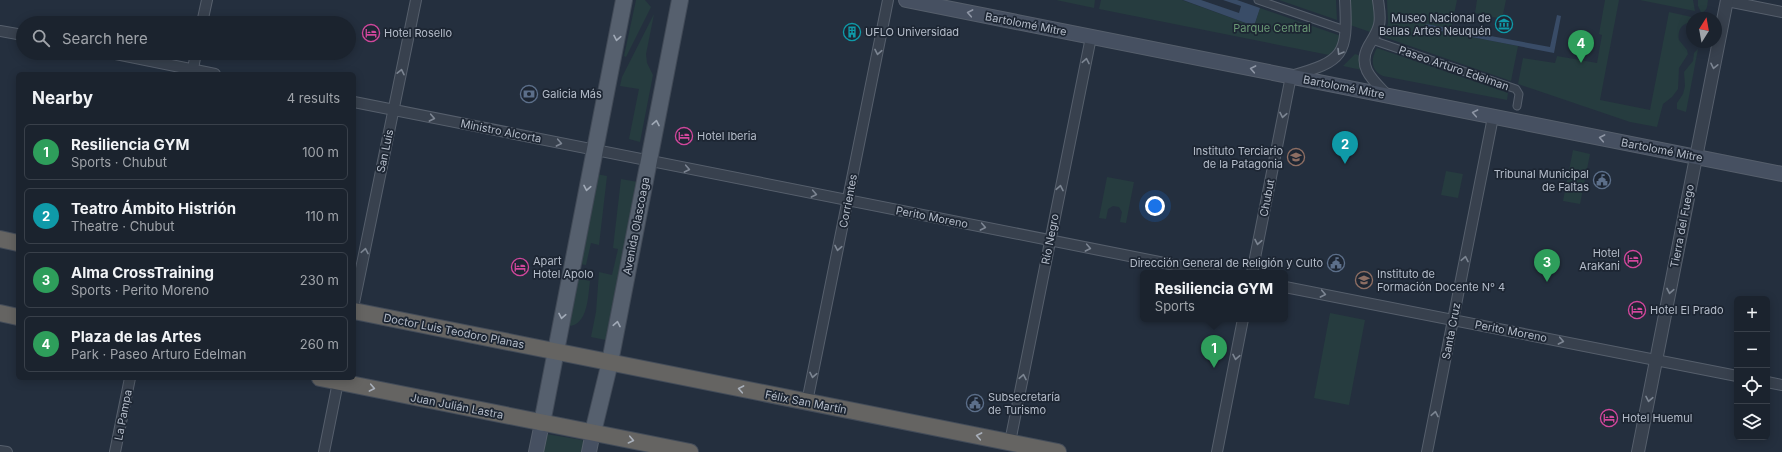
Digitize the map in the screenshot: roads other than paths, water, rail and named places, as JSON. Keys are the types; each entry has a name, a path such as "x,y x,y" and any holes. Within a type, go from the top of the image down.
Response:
{"highway":[{"path":"0,239 16,243"},
{"name":"Doctor Luis Teodoro Planas","path":"356,311 555,351"},
{"path":"0,314 16,317"},
{"name":"Félix San Martín","path":"555,351 1058,452"},
{"name":"Juan Julián Lastra","path":"329,380 690,452"}],"main road":[{"path":"536,452 624,0"},
{"name":"Avenida Olascoaga","path":"589,452 610,362 680,0"},
{"name":"Bartolomé Mitre","path":"906,0 1782,174"}],"street":[{"path":"204,16 207,0"},
{"name":"San Luis","path":"356,292 416,0"},
{"name":"Corrientes","path":"807,402 888,0"},
{"path":"1258,0 1342,29"},
{"path":"1291,76 1322,67 1333,60 1341,52 1346,37 1345,0"},
{"path":"1378,0 1380,18 1379,27 1366,51 1364,64 1370,77 1388,96"},
{"path":"1727,1 1782,12"},
{"name":"Tierra del Fuego","path":"1638,452 1727,1"},
{"path":"0,31 16,34"},
{"name":"Río Negro","path":"1010,442 1090,37"},
{"name":"Paseo Arturo Edelman","path":"1375,41 1516,89 1519,94 1517,106"},
{"path":"141,60 193,72 195,60"},
{"name":"Chubut","path":"1253,270 1291,76"},
{"name":"Ministro Alcorta","path":"356,102 649,161"},
{"name":"Santa Cruz","path":"1427,452 1493,116"},
{"name":"Perito Moreno","path":"649,161 1200,270"},
{"name":"Perito Moreno","path":"1288,288 1734,375"},
{"path":"1217,452 1242,322"},
{"name":"La Pampa","path":"115,452 130,380"},
{"path":"324,452 338,382"},
{"path":"1770,383 1782,385"},
{"path":"0,451 7,452"}],"water":[{"path":"1183,0 1201,0 1239,13 1241,6 1223,0 1237,0 1260,8 1254,26"},
{"path":"1557,15 1561,16 1554,53 1425,28 1426,24 1550,47"}],"place":[{"name":"Museo Nacional de Bellas Artes Neuquén","path":"1504,24"},
{"name":"UFLO Universidad","path":"852,32"},
{"name":"Hotel Rosello","path":"371,33"},
{"name":"Plaza de las Artes","path":"1581,63"},
{"name":"Galicia Más","path":"529,94"},
{"name":"Hotel Iberia","path":"684,136"},
{"name":"Instituto Terciario de la Patagonia","path":"1296,157"},
{"name":"Teatro Ámbito Histrión","path":"1345,164"},
{"name":"Tribunal Municipal de Faltas","path":"1602,180"},
{"name":"Hotel AraKani","path":"1633,259"},
{"name":"Dirección General de Religión y Culto","path":"1336,263"},
{"name":"Apart Hotel Apolo","path":"520,267"},
{"name":"Instituto de Formación Docente N° 4","path":"1364,280"},
{"name":"Alma CrossTraining","path":"1547,282"},
{"name":"Hotel El Prado","path":"1637,310"},
{"name":"Resiliencia GYM","path":"1214,368"},
{"name":"Subsecretaría de Turismo","path":"975,403"},
{"name":"Hotel Huemul","path":"1609,418"}],"park label":[{"name":"Parque Central","path":"1272,28"}]}
